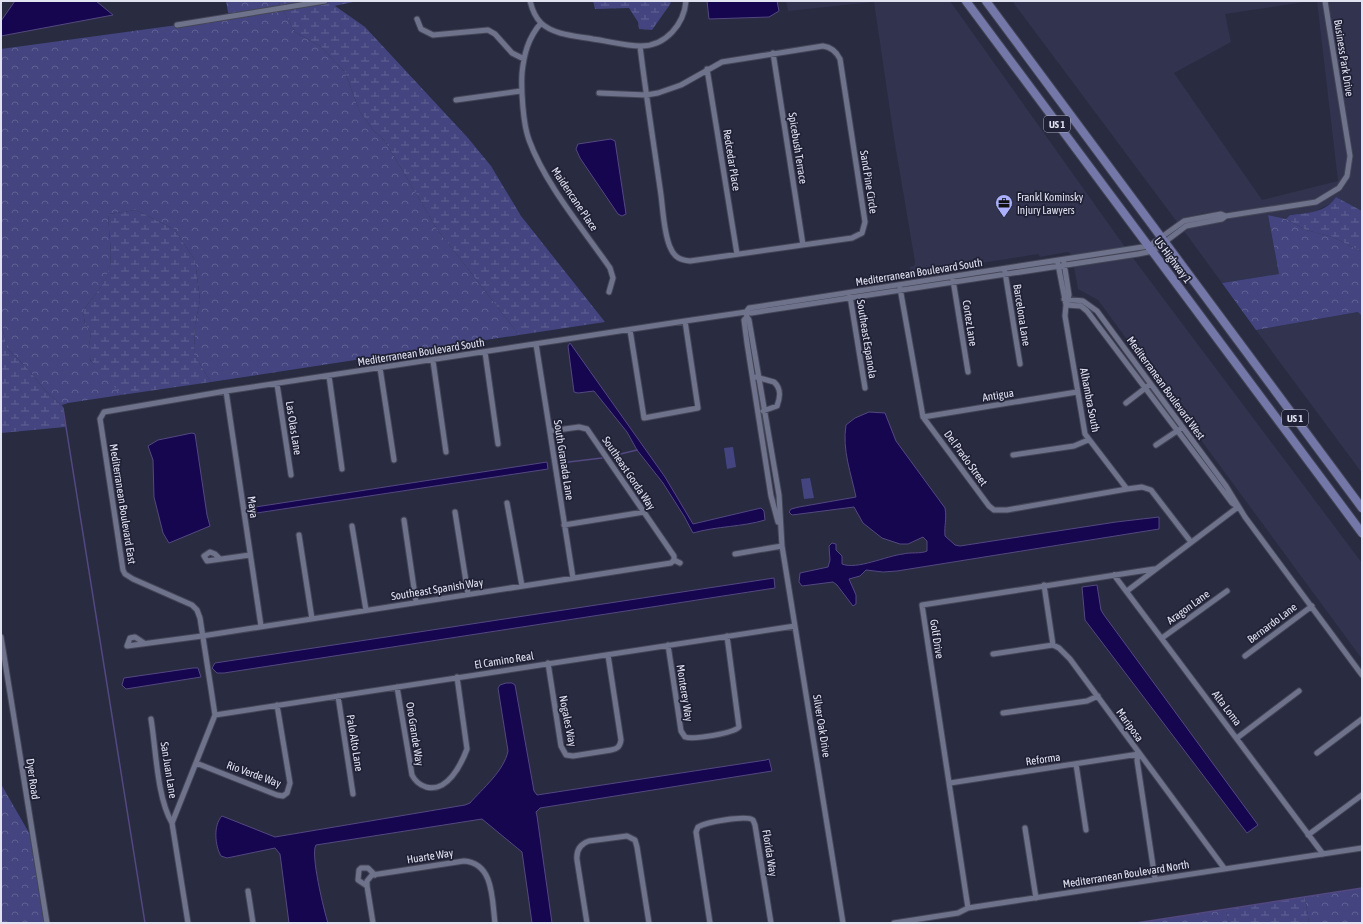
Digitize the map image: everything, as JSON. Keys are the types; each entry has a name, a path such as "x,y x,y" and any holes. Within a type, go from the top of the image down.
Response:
{"main road":[{"name":"US Highway 1","path":"966,1 1360,529"},
{"name":"US Highway 1","path":"986,1 1362,508"}],"street":[{"path":"177,25 325,1"},
{"path":"530,1 535,14 541,23 553,30 564,34 640,46 656,43 671,34 681,20 686,1"},
{"name":"Business Park Drive","path":"1164,241 1186,226 1208,219 1222,219 1226,216 1316,202 1339,188 1347,176 1350,156 1325,1"},
{"path":"417,18 421,29 433,35 488,30 495,34 512,53 524,59"},
{"name":"Maidencane Place","path":"541,23 529,41 524,59 521,91 528,139 553,188 610,268 613,278 609,292"},
{"name":"Sand Pine Circle","path":"640,46 646,95 666,230 670,248 674,256 681,260 690,261 852,238 862,233 865,228 840,59 833,50 823,46 722,62 674,88 646,95"},
{"name":"Spicebush Terrace","path":"772,53 803,245"},
{"name":"Redcedar Place","path":"707,69 737,254"},
{"path":"456,100 521,91"},
{"path":"599,93 646,95"},
{"name":"Mediterranean Boulevard South","path":"101,415 108,410 226,391 433,361 685,321 751,314 850,295 1151,249 1164,241"},
{"name":"Alhambra South","path":"1064,263 1067,299 1066,316 1083,426 1088,440 1127,489"},
{"name":"Alhambra South","path":"1058,264 1067,299"},
{"name":"Barcelona Lane","path":"1005,272 1020,364"},
{"name":"Cortez Lane","path":"953,280 968,372"},
{"name":"Del Prado Street","path":"900,288 923,417 989,506 994,510 1007,510 1127,489"},
{"name":"Southeast Espanola","path":"850,295 865,388"},
{"name":"Mediterranean Boulevard West","path":"1067,299 1083,301 1097,310 1151,385 1232,503 1238,507 1362,675"},
{"name":"Mediterranean Boulevard West","path":"1066,305 1081,306 1087,311 1146,388 1180,429"},
{"name":"Silver Oak Drive","path":"746,314 749,320 779,495 780,533"},
{"name":"Silver Oak Drive","path":"746,314 744,320 771,496 780,533 844,923"},
{"path":"630,330 644,418 698,408 685,321"},
{"name":"South Granada Lane","path":"536,344 573,578"},
{"path":"485,352 498,444"},
{"path":"433,361 446,452"},
{"path":"380,368 394,460"},
{"path":"329,376 342,469"},
{"path":"753,378 759,377 774,382 779,389 779,400 776,406 765,411 758,412"},
{"name":"Las Olas Lane","path":"277,384 291,475"},
{"path":"1126,403 1151,385"},
{"name":"Maya","path":"226,391 261,626"},
{"name":"Antigua","path":"923,417 1077,392"},
{"name":"Mediterranean Boulevard East","path":"101,415 101,425 123,570 125,574 132,579 195,607 200,618 215,715"},
{"name":"Southeast Gorda Way","path":"550,431 579,427 587,430 674,556 674,560"},
{"path":"1156,445 1180,429"},
{"path":"1013,455 1074,446 1088,440"},
{"path":"1127,489 1142,487 1151,490 1191,542"},
{"path":"507,503 522,586"},
{"name":"Golf Drive","path":"1127,591 1154,569 1238,507"},
{"path":"455,512 468,594"},
{"path":"564,525 644,512"},
{"path":"404,520 416,602"},
{"path":"352,526 366,610"},
{"path":"299,534 312,619"},
{"path":"735,554 782,546"},
{"path":"220,559 250,555"},
{"path":"674,560 680,563"},
{"name":"Southeast Spanish Way","path":"144,644 671,563 674,560"},
{"name":"Golf Drive","path":"968,908 922,605 1154,569"},
{"name":"Alta Loma","path":"1114,575 1323,854"},
{"path":"993,654 1053,645 1044,585"},
{"name":"Aragon Lane","path":"1162,638 1227,591"},
{"name":"Bernardo Lane","path":"1245,656 1312,606"},
{"name":"El Camino Real","path":"215,715 795,626"},
{"name":"Monterey Way","path":"668,645 682,735 689,738 736,730 740,723 727,636"},
{"name":"Dyer Road","path":"1,637 47,923"},
{"name":"Mariposa","path":"1053,645 1059,648 1070,659 1224,868"},
{"name":"Nogales Way","path":"548,663 563,752 569,756 588,754 617,749 621,740 608,654"},
{"name":"Oro Grande Way","path":"397,687 412,775 419,784 436,788 442,786 450,778 464,757 467,749 457,677"},
{"path":"1237,738 1299,691"},
{"name":"Palo Alto Lane","path":"338,696 353,794"},
{"path":"1003,714 1088,701 1098,696"},
{"name":"Rio Verde Way","path":"196,763 284,798 289,790 290,783 277,705"},
{"path":"188,923 172,823 215,715"},
{"name":"San Juan Lane","path":"151,719 163,799 167,815 172,823"},
{"path":"1317,753 1362,719"},
{"path":"1139,754 1137,760 1155,879"},
{"name":"Reforma","path":"950,782 1139,754"},
{"path":"1076,764 1086,830"},
{"path":"1308,835 1362,795"},
{"name":"Florida Way","path":"710,923 696,832 698,827 706,824 746,818 753,820 755,825 771,923"},
{"path":"1025,828 1036,898"},
{"path":"588,923 577,860 578,851 584,843 589,841 627,836 635,840 636,843 649,923"},
{"name":"Mediterranean Boulevard North","path":"894,923 958,913 968,908 1362,848"},
{"name":"Huarte Way","path":"376,875 464,861 474,863 483,869 487,875 495,923"},
{"path":"366,886 358,880 359,870 361,868 368,868 376,875 369,878 366,886 373,923"},
{"path":"248,891 253,923"}],"shaded area":[{"path":"15,1 96,1 113,15 1,36 1,21"},
{"path":"707,1 777,1 779,11 769,17 709,19"},
{"path":"786,1 950,1 1125,247 1072,255 1068,252 1040,257 1038,254 911,274 910,267 914,266 915,262 894,138 874,2 788,11"},
{"path":"1012,1 1311,1 1225,14 1231,42 1174,73 1262,200 1338,181 1317,1 1362,1 1362,211 1336,197 1332,203 1312,213 1290,215 1286,219 1268,215 1279,274 1222,283 1184,231 1187,229 1228,220 1230,217 1227,212 1205,213 1183,218 1177,222"},
{"path":"611,139 615,141 626,214 622,216 618,214 580,158 576,149 578,144"},
{"path":"1133,258 1362,563 1362,659 1098,300 1078,289 1074,267"},
{"path":"1359,312 1362,316 1362,473 1256,330"},
{"path":"570,343 665,477 693,524 761,508 764,511 765,520 693,533 663,483 637,450 627,432 594,391 574,392 568,346"},
{"path":"869,412 885,413 896,441 945,508 945,536 955,545 960,546 1116,522 1159,517 1159,529 897,571 883,572 866,570 860,576 849,579 856,595 856,604 853,606 833,582 802,586 799,582 800,573 828,567 830,560 829,546 832,543 836,544 836,550 842,556 842,564 848,565 863,564 906,553 927,551 927,541 923,537 908,544 900,544 882,538 863,523 854,507 792,515 789,512 791,509 799,507 856,497 846,452 846,425 855,418"},
{"path":"192,433 195,434 210,526 169,543 163,533 154,497 153,460 148,446 158,440"},
{"path":"547,462 548,469 250,514 249,508"},
{"path":"774,578 775,588 224,673 217,673 212,668 215,663"},
{"path":"1097,585 1101,610 1104,615 1258,825 1247,833 1085,620 1082,587"},
{"path":"198,668 201,677 126,689 122,685 124,678"},
{"path":"512,683 515,685 534,791 537,795 769,759 772,771 540,808 536,812 552,923 532,923 522,852 482,819 316,845 316,870 328,923 289,923 280,854 275,848 227,858 221,856 217,847 216,830 222,816 275,837 470,803 498,772 506,758 508,751 498,688 500,685"}],"green space":[{"path":"226,1 278,1 295,32 320,46 345,72 359,110 373,130 385,141 437,229 519,335 211,382 194,355 195,325 200,300 195,260 174,229 136,210 109,214 111,256 109,270 101,286 83,311 85,324 91,333 89,346 90,360 111,381 121,395 68,403 62,405 63,407 44,389 28,369 7,348 1,322 1,49 229,18"},
{"path":"278,1 328,1 365,27 468,138 491,166 521,216 605,322 519,335 437,229 385,141 373,130 359,110 345,72 320,46 295,32"},
{"path":"328,1 358,1 334,6"},
{"path":"593,1 669,1 671,3 652,30 639,29 638,22 629,8 595,9"},
{"path":"1336,197 1362,211 1362,252 1333,237 1306,230 1286,219 1290,215 1309,213 1322,209"},
{"path":"136,210 174,229 195,260 200,300 195,325 194,355 211,382 121,395 90,359 89,349 91,333 85,324 83,311 101,286 109,269 111,248 109,214"},
{"path":"1268,215 1286,219 1306,230 1333,237 1362,252 1362,316 1358,312 1256,330 1222,283 1279,274"},
{"path":"1,322 7,348 28,369 44,389 63,407 65,427 1,433"},
{"path":"733,447 736,467 727,469 724,448"},
{"path":"810,478 814,498 804,499 801,479"},
{"path":"1,784 32,838 44,923 1,923"},
{"path":"1362,888 1362,923 1309,923 1305,897"},
{"path":"1305,897 1309,923 1229,923 1226,912 1222,910"},
{"path":"1222,910 1226,912 1229,923 1138,923"}],"waterway":[{"path":"63,408 145,923"},
{"path":"612,456 637,450"},
{"path":"560,463 602,458"},
{"path":"1136,923 1362,888"}],"place":[{"name":"Frankl Kominsky Injury Lawyers","path":"1004,218"}]}
